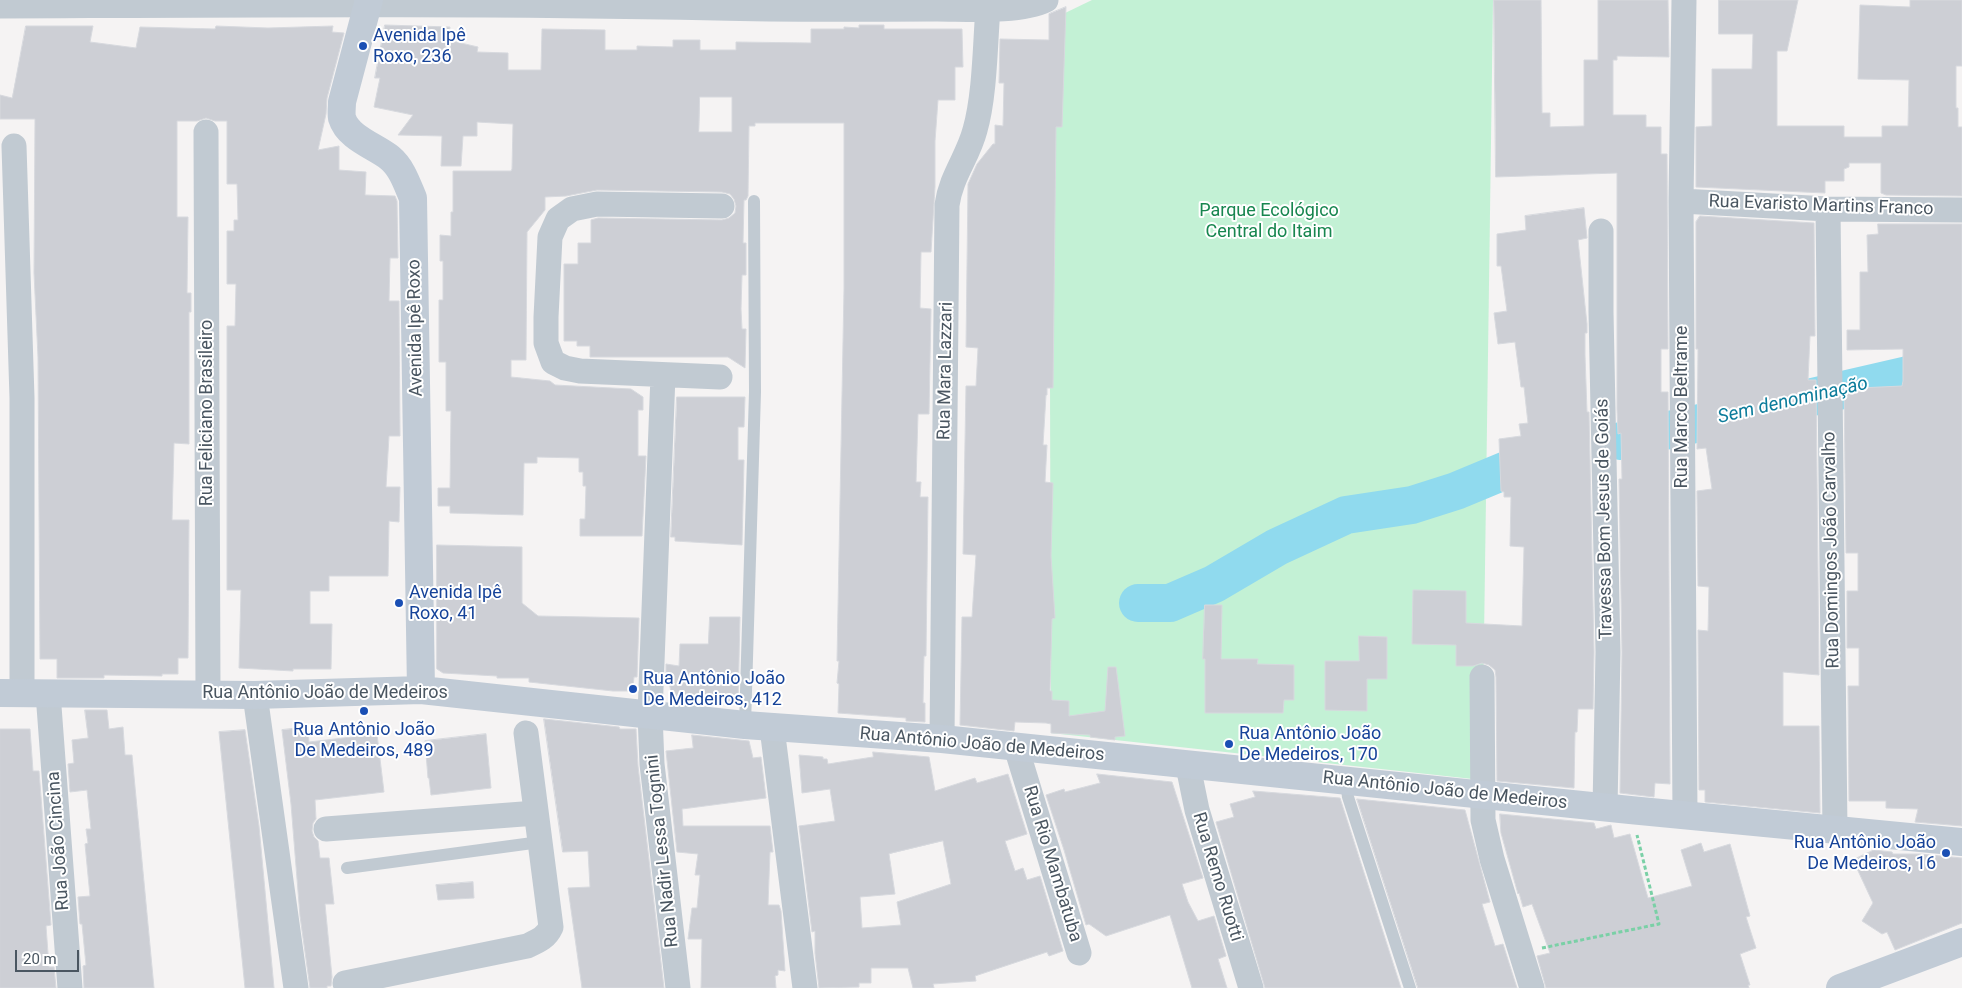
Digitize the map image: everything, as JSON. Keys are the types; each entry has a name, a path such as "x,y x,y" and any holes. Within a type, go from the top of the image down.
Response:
{"street":[{"name":"Rua Marco Beltrame","path":"1684,0 1681,201 1686,815"},
{"path":"0,6 368,2 988,8 1039,2"},
{"name":"Avenida Ipê Roxo","path":"368,2 342,102 342,117 355,135 391,159 404,175 413,198 421,690"},
{"name":"Rua Mara Lazzari","path":"942,739 947,205 949,190 954,176 976,130 988,8"},
{"name":"Rua Feliciano Brasileiro","path":"206,132 208,694"},
{"path":"11,693 22,398 14,146"},
{"name":"Rua Evaristo Martins Franco","path":"1681,201 1828,209 1962,210"},
{"path":"720,376 580,371 565,368 552,362 546,343 550,237 558,219 572,209 596,204 722,206"},
{"name":"Rua Domingos João Carvalho","path":"1828,209 1835,831"},
{"name":"Travessa Bom Jesus de Goiás","path":"1601,231 1600,312 1608,652 1618,809"},
{"name":"Rua Nadir Lessa Tognini","path":"663,375 650,714 652,764 678,988"},
{"path":"1482,677 1483,820 1487,840 1532,988"},
{"name":"Rua Antônio João de Medeiros","path":"11,693 255,695 421,690 524,719 650,714 759,727 942,739 1188,766 1962,842"},
{"name":"Rua João Cincina","path":"48,693 70,988"},
{"path":"255,695 296,988"},
{"path":"345,983 527,946 539,941 548,934 551,927 524,719"},
{"path":"759,727 805,988"},
{"name":"Rua Rio Mambatuba","path":"1016,747 1079,953"},
{"name":"Rua Remo Ruotti","path":"1188,766 1197,810 1251,988"},
{"path":"326,830 536,813"},
{"path":"1840,988 1962,942"}],"lane":[{"path":"754,201 754,392 759,727"},
{"path":"1346,781 1348,797 1410,988"},
{"path":"347,868 540,842"}],"path":[{"path":"1522,953 1659,924 1618,809"}],"green space":[{"name":"Parque Ecológico Central do Itaim","path":"1092,0 1493,0 1482,780 1051,733 1049,27 1063,14"}],"building":[{"path":"1494,0 1541,0 1542,113 1550,113 1550,127 1584,126 1584,60 1598,60 1598,0 1668,0 1669,57 1617,56 1617,60 1613,60 1613,115 1646,115 1646,127 1661,127 1661,154 1667,154 1668,349 1661,349 1661,392 1668,392 1670,784 1655,783 1654,797 1620,793 1622,652 1619,479 1622,479 1621,433 1618,434 1617,409 1617,173 1496,177"},
{"path":"1719,0 1798,0 1787,51 1777,51 1777,126 1844,126 1844,137 1882,137 1882,126 1908,126 1909,80 1858,79 1860,5 1910,7 1910,0 1962,0 1962,66 1956,66 1956,108 1958,108 1958,127 1962,127 1962,196 1886,195 1881,193 1881,163 1849,163 1849,167 1844,169 1844,181 1825,181 1825,193 1696,187 1696,127 1712,126 1712,69 1752,69 1753,34 1719,34"},
{"path":"1066,7 1062,127 1056,127 1053,388 1047,388 1043,445 1047,445 1045,482 1053,483 1051,556 1055,618 1052,619 1050,691 1052,691 1052,700 1069,701 1069,716 1105,711 1108,667 1116,667 1125,736 1115,737 1115,740 1090,737 1090,735 1051,733 1051,724 1046,723 1015,722 1014,731 960,725 962,617 972,617 976,555 963,554 966,386 976,386 978,348 966,347 968,184 977,164 995,144 995,125 1003,126 1004,83 999,83 1000,39 1049,40 1049,14"},
{"path":"385,25 450,27 448,40 478,47 477,52 508,53 508,70 541,70 542,29 605,30 605,50 637,50 637,46 673,47 673,40 700,40 700,50 736,50 736,42 811,43 811,29 844,29 844,27 859,28 859,25 884,25 884,29 962,29 963,67 955,67 955,100 938,100 931,252 921,252 920,308 931,309 929,414 918,414 916,482 921,482 920,497 928,497 926,656 924,656 923,703 925,703 925,722 906,721 906,718 838,713 839,684 837,683 839,661 837,661 844,289 844,123 755,123 755,126 749,126 748,196 744,200 743,243 746,243 746,275 742,275 741,309 742,329 746,329 745,368 728,357 590,357 590,346 577,346 577,341 564,341 564,264 578,264 578,243 591,243 591,220 598,218 722,220 729,218 735,213 736,206 730,194 722,192 597,190 566,196 545,197 545,210 527,232 526,360 511,360 511,377 550,381 555,385 631,389 643,397 643,410 638,410 638,456 646,456 642,536 580,536 580,519 585,519 586,486 583,486 583,472 579,472 579,458 537,457 537,463 524,463 523,515 450,513 450,506 438,506 438,488 450,488 451,411 446,411 446,362 439,362 439,300 443,300 443,261 440,261 440,235 451,236 453,171 511,171 513,124 477,122 477,136 463,136 461,166 441,166 442,136 398,135 413,115 374,107 380,78 375,78","holes":["700,97 732,97 732,132 699,132"]},
{"path":"26,26 93,26 90,42 136,48 140,27 215,29 216,26 268,28 333,26 332,32 344,33 327,98 326,114 318,150 339,146 339,170 366,172 365,195 395,196 397,201 398,258 390,258 389,301 399,301 400,436 389,436 386,487 400,487 399,522 389,521 388,576 329,576 329,591 310,591 310,624 332,624 331,669 293,669 293,671 239,668 241,590 227,590 227,326 235,326 236,284 227,284 227,231 234,231 234,220 238,220 237,184 227,184 227,121 215,121 206,118 197,121 177,121 177,217 188,217 187,293 191,293 191,312 189,312 189,444 174,443 172,520 189,520 188,658 178,658 178,674 162,674 162,676 104,675 104,678 57,678 57,659 40,659 38,357 34,273 35,119 0,119 0,95 12,98"},
{"path":"1584,208 1587,238 1578,240 1587,324 1585,355 1587,412 1589,412 1594,652 1593,709 1578,709 1577,732 1575,732 1574,788 1497,781 1495,670 1489,665 1482,663 1473,666 1456,666 1456,645 1412,644 1413,590 1466,591 1466,623 1522,626 1524,547 1510,546 1511,497 1504,497 1504,492 1501,491 1499,439 1521,436 1519,424 1528,423 1524,387 1521,387 1515,342 1498,344 1494,313 1507,311 1501,266 1497,266 1497,234 1526,230 1525,216"},
{"path":"1700,216 1814,223 1815,336 1810,336 1808,380 1816,380 1819,675 1783,672 1783,726 1819,726 1820,813 1705,802 1705,790 1699,790 1698,630 1708,631 1709,587 1698,586 1697,491 1712,489 1706,448 1697,449 1696,222"},
{"path":"1878,224 1962,224 1962,826 1915,822 1918,809 1886,808 1886,801 1849,801 1848,686 1859,686 1859,648 1847,648 1847,591 1858,591 1858,553 1846,553 1844,383 1859,383 1859,388 1902,386 1903,381 1903,349 1847,350 1847,330 1860,330 1860,272 1868,272 1867,235 1878,234"},
{"path":"677,397 745,397 744,427 738,427 738,460 744,460 742,545 675,541 675,537 671,537"},
{"path":"437,545 522,547 522,603 538,616 639,618 637,677 634,677 631,691 613,691 529,682 529,678 497,678 497,676 443,673 437,669"},
{"path":"1205,605 1222,605 1221,659 1258,659 1257,664 1294,665 1294,700 1284,700 1283,713 1205,713 1205,659 1203,659"},
{"path":"710,617 740,617 738,703 707,700 707,697 672,697 668,677 666,677 666,664 679,666 680,644 708,644"},
{"path":"1359,636 1387,637 1387,679 1367,679 1367,711 1325,710 1325,661 1359,661"},
{"path":"85,710 107,710 109,729 123,727 125,755 132,755 154,988 84,988 83,966 86,965 78,897 90,896 85,844 88,843 86,829 91,829 87,790 70,792 68,764 74,763 72,740 88,738"},
{"path":"544,719 619,727 620,729 636,729 638,766 664,988 582,988 568,888 590,887 588,851 563,852"},
{"path":"308,727 309,742 377,734 384,792 315,800 316,819 313,823 312,831 318,841 320,858 329,858 334,904 325,904 332,977 331,986 327,986 327,988 310,988 300,916 291,804 282,730"},
{"path":"0,729 30,729 33,771 39,771 51,925 46,926 49,967 54,967 56,988 0,988"},
{"path":"245,730 259,826 274,988 245,988 219,732"},
{"path":"486,734 491,788 431,795 425,741"},
{"path":"692,735 749,741 753,758 761,757 766,798 682,809 683,826 770,826 773,852 770,852 768,905 779,905 781,911 785,971 778,970 778,975 775,976 776,988 701,988 702,939 688,939 692,908 697,908 700,875 695,875 698,854 677,852 666,751 693,748"},
{"path":"873,752 929,757 935,791 975,778 977,783 1008,774 1027,834 1005,841 1015,871 1023,868 1027,880 1040,876 1063,951 1049,956 1047,952 975,976 976,981 933,984 934,988 913,988 908,968 871,968 871,983 859,983 859,987 819,988 815,953 815,931 812,932 799,826 835,821 830,789 802,793 799,755 823,757 823,759 827,759 828,764 873,757","holes":["943,841 951,884 897,902 901,925 862,928 860,897 895,894 889,854"]},
{"path":"1097,774 1172,782 1203,878 1182,884 1188,902 1198,921 1214,916 1226,956 1218,959 1227,988 1192,988 1170,915 1106,936 1089,924 1086,925 1046,795 1064,789 1065,792 1100,783"},
{"path":"1253,791 1340,798 1401,988 1265,988 1216,822 1234,817 1230,804 1255,797"},
{"path":"1357,799 1465,810 1490,902 1482,904 1495,946 1503,944 1517,988 1418,988"},
{"path":"1500,814 1594,823 1596,829 1611,825 1614,838 1630,834 1648,898 1692,886 1681,850 1701,843 1704,852 1730,844 1750,916 1746,917 1756,948 1740,954 1750,985 1748,985 1749,988 1546,988 1537,956 1550,953 1532,904 1523,907 1518,894 1501,833"},
{"path":"1874,850 1892,852 1893,854 1920,854 1962,858 1962,923 1895,950 1887,932 1882,934 1862,921 1873,903 1853,860"},
{"path":"473,882 474,898 438,900 436,885"}],"waterway":[{"name":"Sem denominação","path":"1808,398 1908,375 1962,349"},
{"name":"Sem denominação","path":"1621,441 1748,412"},
{"path":"1138,603 1170,603 1214,584 1277,547 1346,515 1412,505 1456,491 1521,464 1550,457"}],"place":[{"name":"Avenida Ipê Roxo, 236","path":"363,46"},
{"name":"Avenida Ipê Roxo, 41","path":"399,603"},
{"name":"Rua Antônio João De Medeiros, 412","path":"633,689"},
{"name":"Rua Antônio João De Medeiros, 489","path":"364,711"},
{"name":"Rua Antônio João De Medeiros, 170","path":"1229,744"},
{"name":"Rua Antônio João De Medeiros, 16","path":"1946,853"}]}
